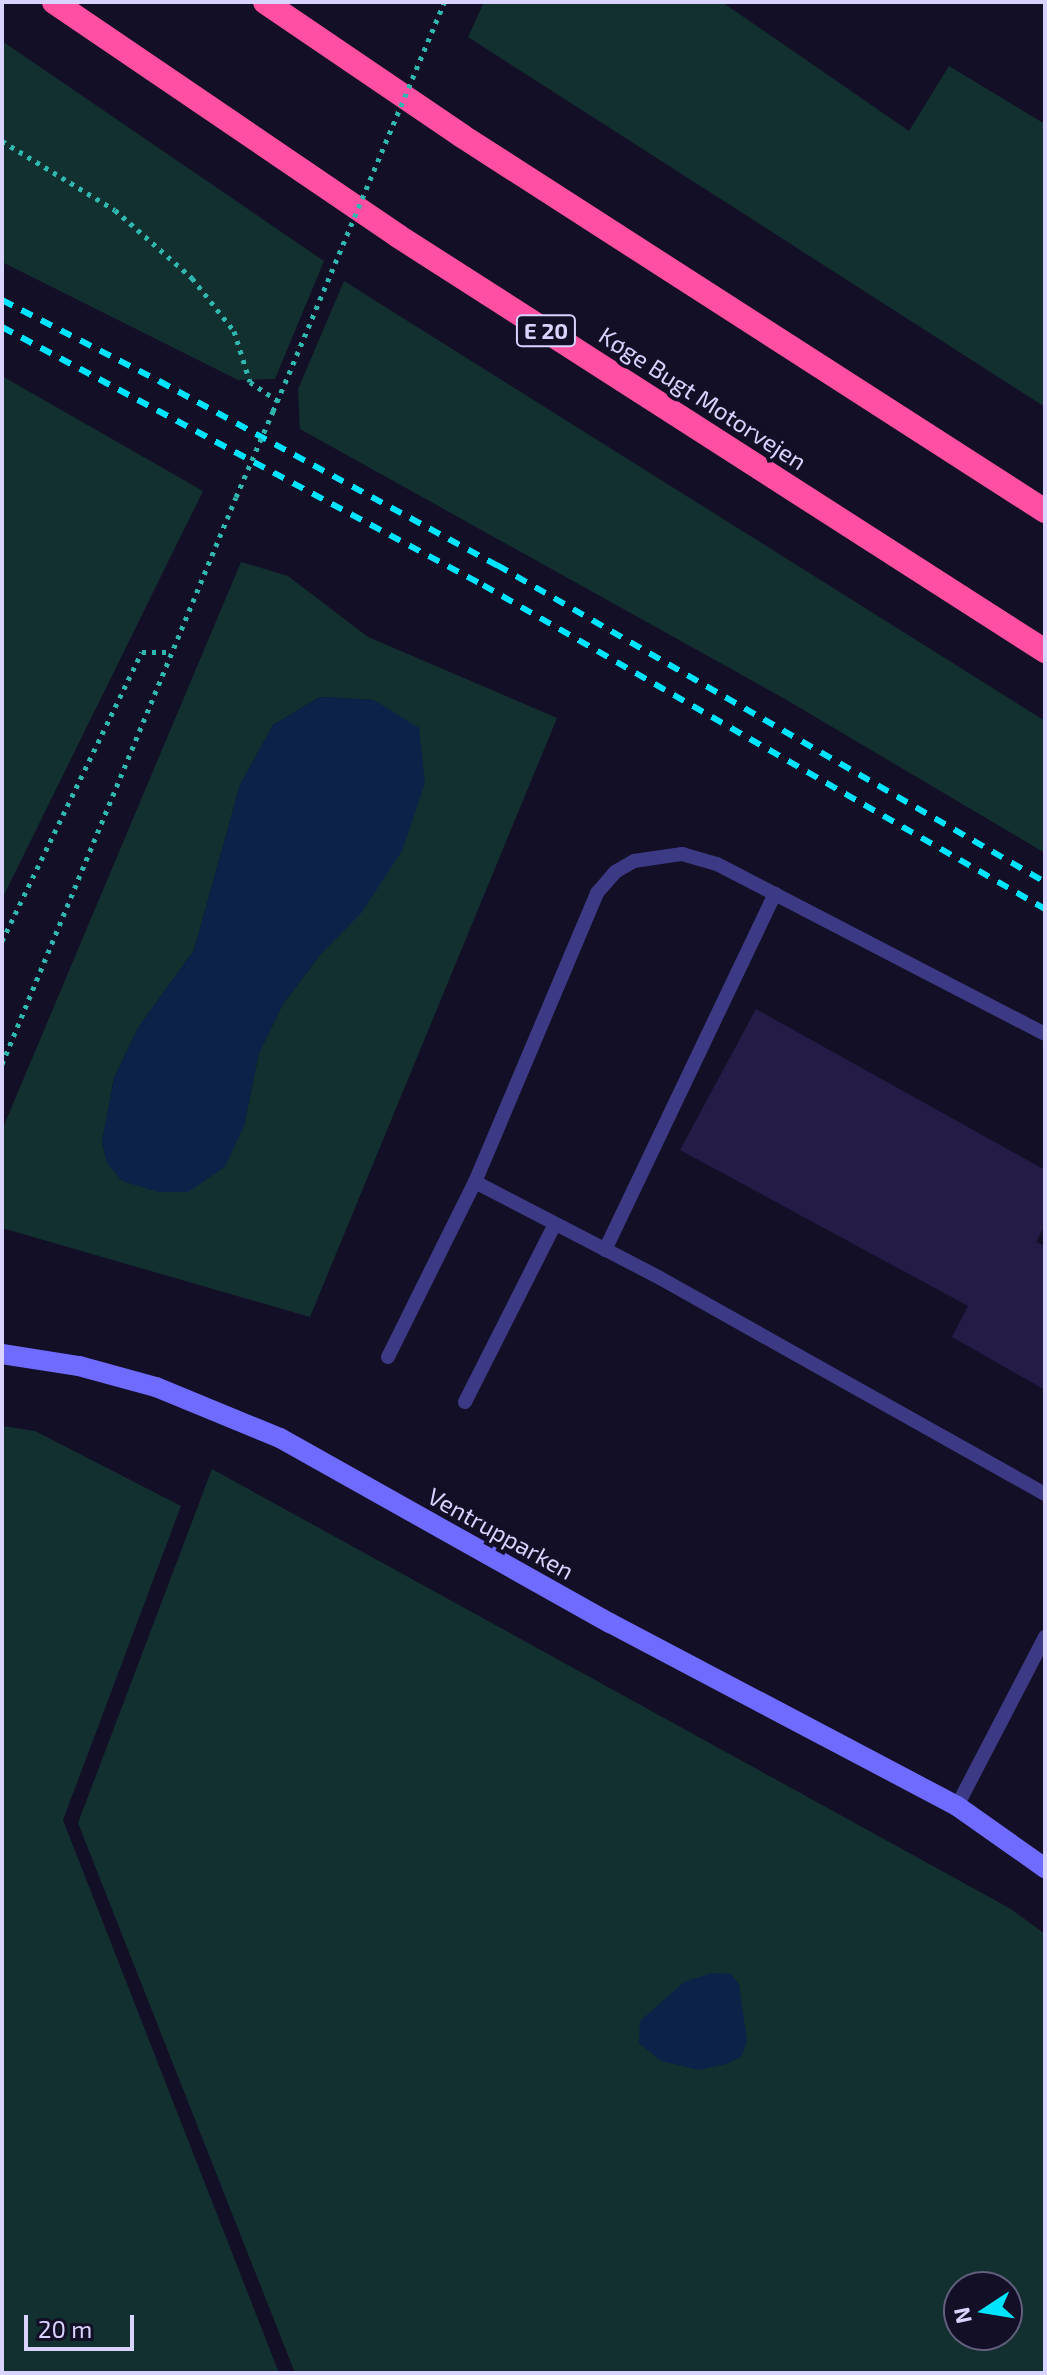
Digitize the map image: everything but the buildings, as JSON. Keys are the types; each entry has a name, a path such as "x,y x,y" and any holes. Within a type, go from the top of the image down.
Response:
{"highway":[{"name":"Køge Bugt Motorvejen","path":"54,2 398,236 1045,651"},
{"path":"265,2 462,136 1045,511"}],"street":[{"name":"Ventrupparken","path":"2,1354 79,1366 156,1387 280,1438 610,1623 957,1806 1045,1868"}],"lane":[{"path":"388,1357 475,1182 597,893 615,872 634,861 682,854 717,864 1045,1034"},
{"path":"605,1250 775,894"},
{"path":"475,1182 660,1278 1045,1494"},
{"path":"465,1402 555,1224"},
{"path":"957,1806 1045,1637"}],"path":[{"path":"2,1064 170,652 444,2"},
{"path":"2,141 115,210 192,278 234,331 250,382 278,401"},
{"path":"2,941 142,652 170,652"}],"green space":[{"path":"484,2 722,2 909,131 949,66 1045,124 1045,407 468,37"},
{"path":"2,41 324,261 275,379 238,380 2,262"},
{"path":"344,281 1045,721 1045,853 785,699 300,429 298,389"},
{"path":"2,376 203,491 2,899"},
{"path":"241,562 288,576 368,637 557,718 310,1317 2,1228 2,1130","holes":["320,697 374,700 319,956 283,1004 259,1053 244,1126 107,1163 102,1142 114,1078 138,1028 194,950 240,785 273,725"]},
{"path":"2,1426 35,1431 181,1506 63,1820 279,2373 2,2373"},
{"path":"212,1469 1011,1909 1045,1934 1045,2373 295,2373 78,1823"}],"water":[{"path":"320,697 374,700 419,728 425,783 402,851 362,912 319,956 283,1004 259,1053 244,1126 225,1167 188,1192 158,1192 122,1181 107,1163 102,1142 114,1078 138,1028 194,950 240,785 273,725"},
{"path":"711,1973 731,1974 739,1984 747,2041 741,2057 699,2070 661,2061 639,2043 640,2021 684,1982"}],"railway":[{"path":"2,300 159,381 497,565 1045,882"},
{"path":"2,327 483,585 1045,909"}]}
